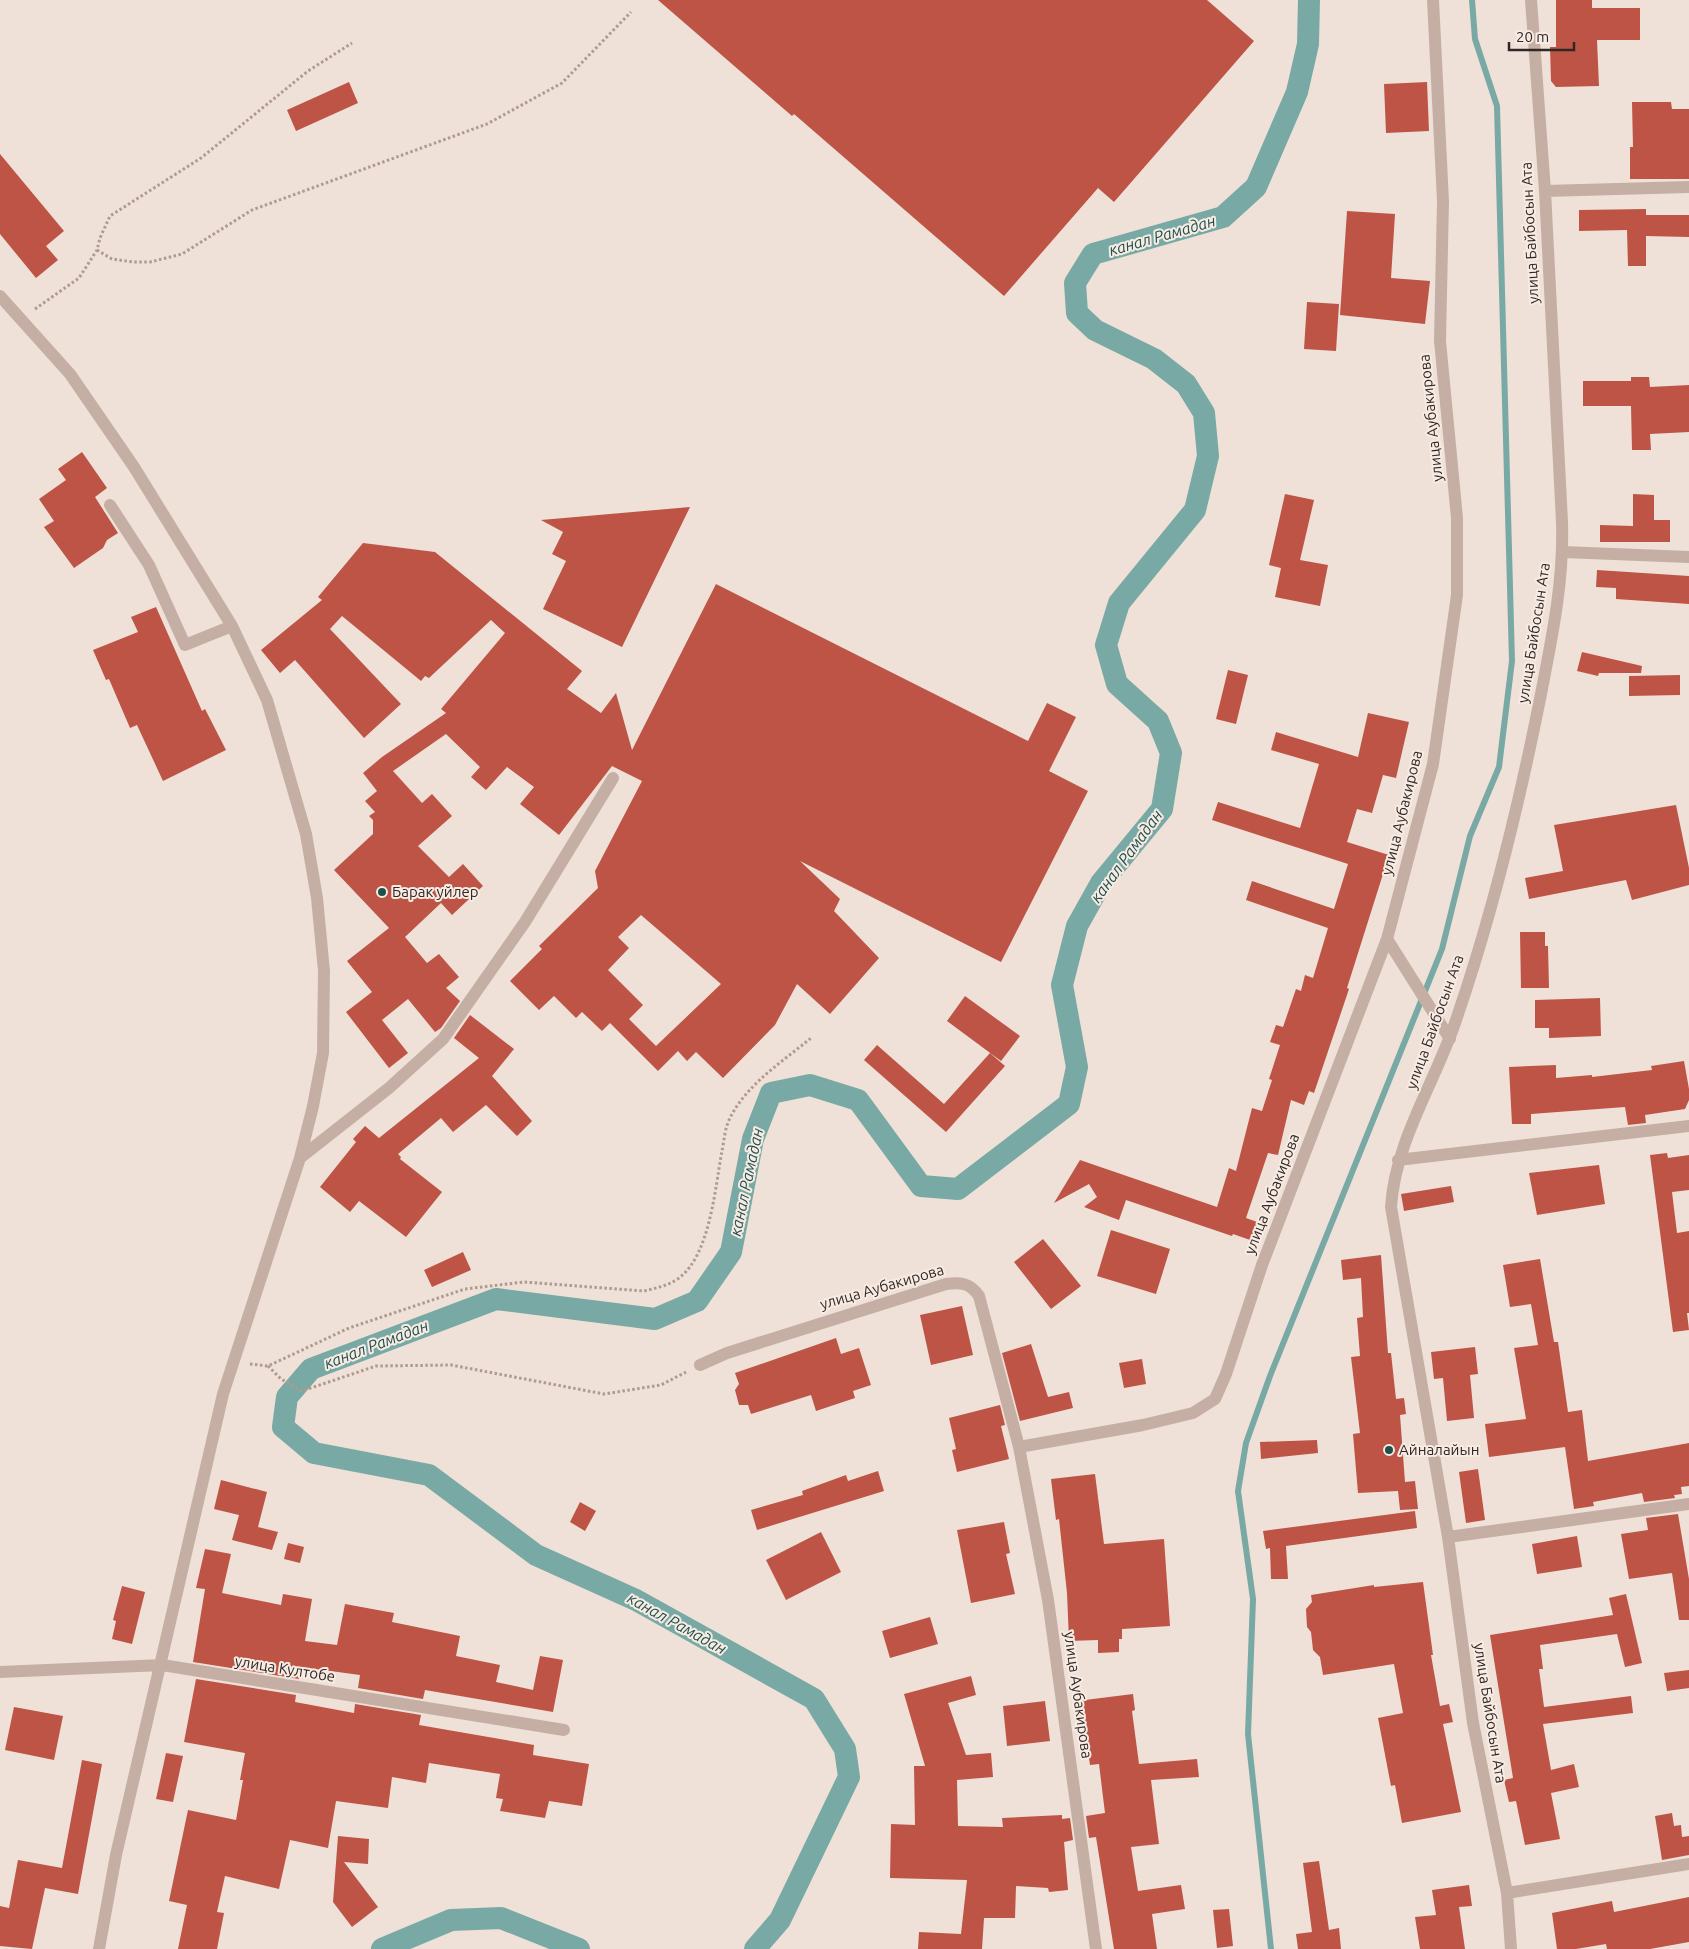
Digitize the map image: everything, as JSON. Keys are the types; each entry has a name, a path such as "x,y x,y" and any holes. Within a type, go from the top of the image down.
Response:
{"street":[{"name":"улица Аубакирова","path":"1019,1447 1160,1421 1193,1413 1215,1399 1226,1374 1262,1265 1387,939 1433,764 1458,595 1457,518 1440,341 1443,201 1433,0"},
{"name":"улица Байбосын Ата","path":"1511,1949 1507,1893 1473,1723 1448,1537 1391,1207 1392,1183 1398,1160 1450,1039 1474,969 1528,760 1556,613 1563,552 1545,191 1531,0"},
{"path":"1545,191 1689,187"},
{"path":"0,296 22,318 70,374 123,451 232,626 267,700 306,834 317,898 324,971 325,1026 323,1053 313,1106 300,1158 232,1363 221,1404 162,1666 116,1855 99,1949"},
{"path":"110,505 149,565 185,645 232,626"},
{"path":"1563,552 1689,557"},
{"path":"300,1158 389,1088 443,1039 525,922 613,778"},
{"path":"1387,939 1450,1039"},
{"path":"1398,1160 1689,1126"},
{"name":"улица Аубакирова","path":"700,1365 726,1353 826,1320 946,1284 968,1284 978,1296 1019,1447 1048,1600 1096,1949"},
{"path":"1448,1537 1689,1504"},
{"name":"улица Култобе","path":"0,1672 162,1666 564,1730"},
{"path":"1507,1893 1689,1864"}],"path":[{"path":"97,250 112,259 132,262 150,262 182,254 252,210 487,124 562,83 631,12"},
{"path":"22,318 79,278 97,250 110,216 201,158 308,71 352,43"},
{"path":"232,1363 268,1366 349,1328 465,1289 524,1282 644,1291 662,1287 678,1279 696,1258 706,1232 730,1119 745,1096 765,1075 811,1038"},
{"path":"268,1366 281,1379 302,1391 308,1391 376,1366 451,1365 604,1394 661,1385 700,1365"}],"building":[{"path":"658,0 1207,0 1254,41 1114,202 1098,188 1004,296 794,114 792,116"},
{"path":"1556,0 1592,0 1592,8 1640,8 1640,40 1597,40 1599,86 1556,87 1551,81 1550,47 1556,47"},
{"path":"349,82 358,103 296,131 287,110"},
{"path":"1427,82 1429,131 1386,133 1384,84"},
{"path":"1632,102 1671,102 1672,109 1689,109 1689,179 1630,179 1630,147 1633,147"},
{"path":"0,154 64,231 46,246 58,260 36,278 0,234"},
{"path":"1646,209 1646,215 1689,215 1689,237 1646,236 1646,266 1628,266 1627,230 1579,231 1579,210"},
{"path":"1347,211 1395,214 1391,278 1430,281 1425,324 1340,315"},
{"path":"1307,302 1339,304 1336,351 1304,349"},
{"path":"1631,377 1649,377 1650,387 1689,385 1689,432 1650,434 1651,450 1632,450 1631,406 1583,406 1583,381 1631,381"},
{"path":"82,452 107,488 95,497 118,533 107,540 103,548 74,568 44,527 54,521 39,499 66,480 58,469"},
{"path":"1285,494 1314,500 1300,560 1328,565 1320,606 1275,597 1281,568 1269,565"},
{"path":"1633,494 1654,495 1654,520 1670,520 1670,542 1600,542 1600,525 1633,526"},
{"path":"690,507 622,647 543,609 566,561 552,554 563,532 541,520"},
{"path":"363,543 435,552 582,671 567,689 601,713 616,693 632,750 716,584 1028,741 1047,703 1076,717 1049,771 1088,791 1001,962 800,861 840,899 834,911 879,958 830,1014 797,984 775,1025 723,1078 696,1052 687,1061 678,1051 658,1071 610,1023 602,1031 582,1012 576,1018 554,996 539,1010 510,981 542,949 539,946 598,888 595,871 642,781 612,766 559,835 520,804 534,787 507,767 486,790 471,777 480,767 446,734 393,771 422,803 432,794 452,816 418,846 449,877 463,864 483,886 452,915 441,903 405,937 427,963 439,954 459,977 446,988 460,1001 441,1028 435,1032 408,999 382,1020 408,1053 389,1068 346,1012 372,992 347,961 389,928 334,870 373,834 373,820 369,816 375,812 365,801 377,791 363,773 382,757 446,713 441,709 505,633 491,620 429,678 425,676 421,681 342,616 330,629 401,704 364,738 295,660 280,673 261,650 322,600 318,597","holes":["641,915 721,984 656,1046 629,1019 643,1005 608,970 629,948 618,937"]},
{"path":"1597,570 1689,576 1689,604 1616,599 1616,588 1596,587"},
{"path":"156,607 202,711 205,709 226,750 163,781 137,725 130,728 109,679 106,680 93,650 138,632 131,617"},
{"path":"1582,652 1642,666 1641,673 1599,673 1598,676 1577,671"},
{"path":"1228,670 1248,675 1236,724 1216,719"},
{"path":"1680,675 1680,695 1629,696 1629,676"},
{"path":"1368,713 1409,722 1396,778 1383,775 1372,813 1357,809 1347,842 1389,855 1347,988 1349,989 1314,1093 1309,1091 1304,1105 1291,1100 1278,1155 1268,1153 1246,1218 1260,1223 1253,1241 1233,1234 1232,1236 1126,1200 1119,1220 1084,1207 1097,1197 1089,1184 1054,1203 1080,1160 1217,1207 1229,1168 1236,1171 1252,1108 1262,1111 1272,1080 1269,1079 1280,1045 1270,1042 1276,1025 1283,1027 1296,989 1301,991 1305,975 1313,978 1328,928 1246,900 1252,881 1334,909 1348,864 1212,820 1218,802 1300,828 1319,764 1271,750 1276,732 1358,757"},
{"path":"1676,805 1689,868 1689,885 1632,900 1626,880 1529,899 1525,878 1563,871 1554,825"},
{"path":"1520,932 1545,932 1545,946 1548,946 1549,988 1521,988"},
{"path":"965,996 1020,1036 1001,1061 947,1021"},
{"path":"1600,998 1601,1036 1549,1038 1549,1028 1535,1028 1535,1000"},
{"path":"470,1015 514,1049 492,1076 532,1121 517,1136 486,1105 453,1132 441,1118 398,1154 401,1157 400,1159 442,1192 406,1237 359,1201 350,1212 320,1187 356,1142 353,1139 365,1126 379,1138 479,1058 454,1038"},
{"path":"877,1045 944,1104 990,1053 1005,1066 946,1132 864,1060"},
{"path":"1684,1061 1689,1089 1689,1100 1685,1109 1645,1115 1646,1123 1628,1125 1625,1107 1531,1114 1531,1124 1512,1124 1509,1067 1556,1065 1556,1078 1592,1075 1592,1077 1652,1070 1651,1066"},
{"path":"1667,1153 1668,1158 1689,1155 1689,1190 1672,1192 1677,1233 1689,1231 1689,1313 1687,1313 1689,1330 1673,1332 1650,1155"},
{"path":"1599,1165 1605,1204 1537,1215 1529,1173"},
{"path":"1451,1186 1454,1202 1404,1211 1401,1194"},
{"path":"1111,1230 1170,1249 1156,1294 1097,1276"},
{"path":"1043,1239 1081,1286 1051,1309 1014,1262"},
{"path":"463,1252 471,1270 432,1287 424,1270"},
{"path":"1381,1255 1388,1353 1391,1353 1396,1399 1404,1398 1406,1414 1400,1415 1405,1482 1415,1481 1418,1509 1400,1510 1398,1491 1358,1493 1353,1434 1360,1433 1351,1357 1360,1356 1357,1318 1363,1317 1361,1278 1343,1280 1341,1260"},
{"path":"1540,1259 1554,1342 1558,1342 1568,1412 1582,1410 1588,1461 1689,1443 1689,1486 1681,1487 1682,1494 1674,1495 1675,1498 1644,1502 1642,1493 1593,1502 1594,1506 1574,1509 1565,1447 1489,1457 1485,1424 1526,1419 1514,1348 1538,1345 1531,1304 1510,1307 1503,1265"},
{"path":"962,1306 973,1355 931,1365 920,1315"},
{"path":"836,1338 841,1354 859,1348 871,1385 853,1391 855,1398 816,1411 811,1395 751,1414 748,1405 739,1405 735,1390 739,1384 735,1373"},
{"path":"1031,1344 1048,1397 1069,1392 1073,1408 1020,1421 1002,1353"},
{"path":"1475,1347 1478,1374 1470,1375 1474,1418 1447,1421 1443,1378 1434,1379 1431,1352"},
{"path":"1142,1359 1146,1384 1124,1388 1119,1363"},
{"path":"1000,1405 1005,1425 1001,1426 1009,1459 957,1472 952,1450 956,1449 949,1418"},
{"path":"1317,1440 1318,1453 1261,1459 1260,1442"},
{"path":"1478,1469 1485,1520 1466,1523 1459,1472"},
{"path":"878,1471 884,1491 757,1530 751,1510 803,1495 802,1491 846,1475 848,1481"},
{"path":"1095,1474 1104,1544 1164,1539 1170,1626 1122,1629 1122,1639 1119,1639 1119,1652 1098,1653 1098,1640 1069,1641 1067,1593 1059,1519 1056,1520 1051,1479"},
{"path":"221,1480 267,1492 258,1527 278,1532 272,1550 232,1540 239,1515 214,1509"},
{"path":"580,1502 596,1511 585,1531 570,1522"},
{"path":"1415,1511 1417,1528 1286,1546 1288,1579 1271,1579 1270,1548 1266,1549 1263,1531"},
{"path":"1678,1514 1689,1579 1689,1620 1679,1620 1672,1573 1629,1579 1621,1534 1648,1530 1646,1518"},
{"path":"1004,1522 1010,1553 1006,1554 1015,1594 971,1603 957,1530"},
{"path":"821,1532 841,1572 786,1600 766,1560"},
{"path":"1577,1536 1582,1567 1537,1574 1532,1544"},
{"path":"288,1543 304,1547 300,1563 284,1559"},
{"path":"205,1549 231,1554 222,1593 281,1605 283,1594 312,1599 305,1641 337,1645 345,1604 394,1613 392,1622 460,1636 456,1656 500,1665 496,1682 533,1690 540,1656 563,1660 553,1712 425,1690 423,1699 358,1688 360,1675 301,1667 299,1679 193,1662 205,1589 196,1588"},
{"path":"1423,1582 1433,1655 1431,1655 1440,1706 1449,1704 1453,1722 1443,1724 1461,1812 1402,1823 1395,1785 1391,1786 1378,1718 1403,1713 1394,1664 1323,1675 1320,1657 1313,1650 1311,1632 1307,1627 1306,1609 1312,1602 1311,1595 1374,1585 1374,1587"},
{"path":"122,1586 145,1592 132,1644 112,1639 116,1621 113,1620"},
{"path":"1626,1594 1642,1663 1625,1667 1617,1634 1540,1645 1543,1669 1539,1669 1544,1707 1631,1696 1633,1713 1543,1724 1551,1770 1574,1764 1579,1787 1551,1793 1560,1839 1525,1845 1516,1801 1509,1802 1504,1780 1513,1778 1490,1635 1613,1615 1609,1598"},
{"path":"930,1617 938,1644 890,1658 882,1631"},
{"path":"1689,1670 1689,1688 1667,1691 1664,1673"},
{"path":"971,1676 976,1695 948,1703 966,1755 991,1753 993,1777 957,1780 958,1826 1003,1827 1002,1818 1062,1815 1062,1819 1070,1818 1073,1840 1064,1842 1068,1890 1049,1892 1048,1888 1016,1886 1015,1918 984,1918 982,1949 918,1949 919,1932 961,1934 967,1880 890,1878 891,1824 915,1825 914,1766 925,1766 904,1694"},
{"path":"196,1679 296,1695 295,1702 354,1713 355,1704 421,1715 419,1725 534,1745 533,1755 589,1764 582,1806 549,1801 545,1818 500,1811 503,1799 496,1798 500,1774 429,1763 426,1783 392,1777 388,1808 336,1801 328,1848 290,1840 279,1889 225,1876 217,1912 224,1913 217,1949 178,1949 187,1905 169,1901 188,1810 236,1820 243,1780 240,1780 245,1753 184,1742"},
{"path":"1133,1694 1135,1710 1132,1711 1139,1764 1197,1759 1199,1777 1151,1780 1159,1844 1131,1847 1138,1891 1181,1885 1185,1909 1152,1914 1157,1949 1114,1949 1096,1837 1089,1838 1086,1816 1105,1813 1099,1764 1090,1765 1083,1716 1079,1717 1077,1701"},
{"path":"1045,1701 1050,1741 1007,1746 1003,1706"},
{"path":"14,1707 63,1716 54,1760 5,1750"},
{"path":"166,1753 183,1756 173,1802 156,1799"},
{"path":"82,1760 102,1764 78,1894 45,1888 32,1949 0,1946 0,1906 9,1908 18,1860 62,1868"},
{"path":"1672,1813 1674,1826 1681,1825 1682,1837 1689,1836 1689,1855 1662,1860 1655,1816"},
{"path":"338,1836 369,1839 368,1864 344,1862 378,1907 352,1927 333,1902"},
{"path":"1319,1861 1329,1930 1339,1928 1341,1949 1298,1949 1296,1934 1312,1932 1303,1863"},
{"path":"1469,1885 1472,1906 1459,1907 1465,1949 1420,1949 1415,1917 1436,1915 1432,1890"},
{"path":"1689,1897 1689,1942 1650,1949 1607,1949 1606,1944 1576,1949 1557,1949 1552,1913 1612,1901 1614,1912"},
{"path":"1229,1909 1233,1946 1217,1948 1213,1910"}],"waterway":[{"name":"канал Рамадан","path":"755,1949 780,1920 849,1777 845,1749 814,1699 636,1600 536,1555 429,1475 314,1453 283,1427 287,1397 311,1369 496,1299 655,1319 697,1301 731,1252 753,1139 771,1093 810,1085 858,1100 921,1186 958,1189 1069,1104 1077,1067 1062,985 1077,926 1101,883 1162,809 1171,753 1158,721 1117,684 1106,645 1119,603 1195,510 1208,456 1204,413 1186,384 1154,359 1095,330 1077,313 1075,283 1093,254 1223,217 1256,187 1297,92 1308,44 1309,0"},
{"path":"1271,1949 1248,1734 1253,1599 1238,1491 1246,1443 1270,1376 1442,949 1470,836 1499,767 1512,661 1497,106 1475,39 1472,0"},
{"name":"канал Рамадан","path":"382,1949 451,1920 501,1918 579,1949"}],"place":[{"name":"Барак уйлер","path":"382,892"},
{"name":"Айналайын","path":"1389,1450"}]}
